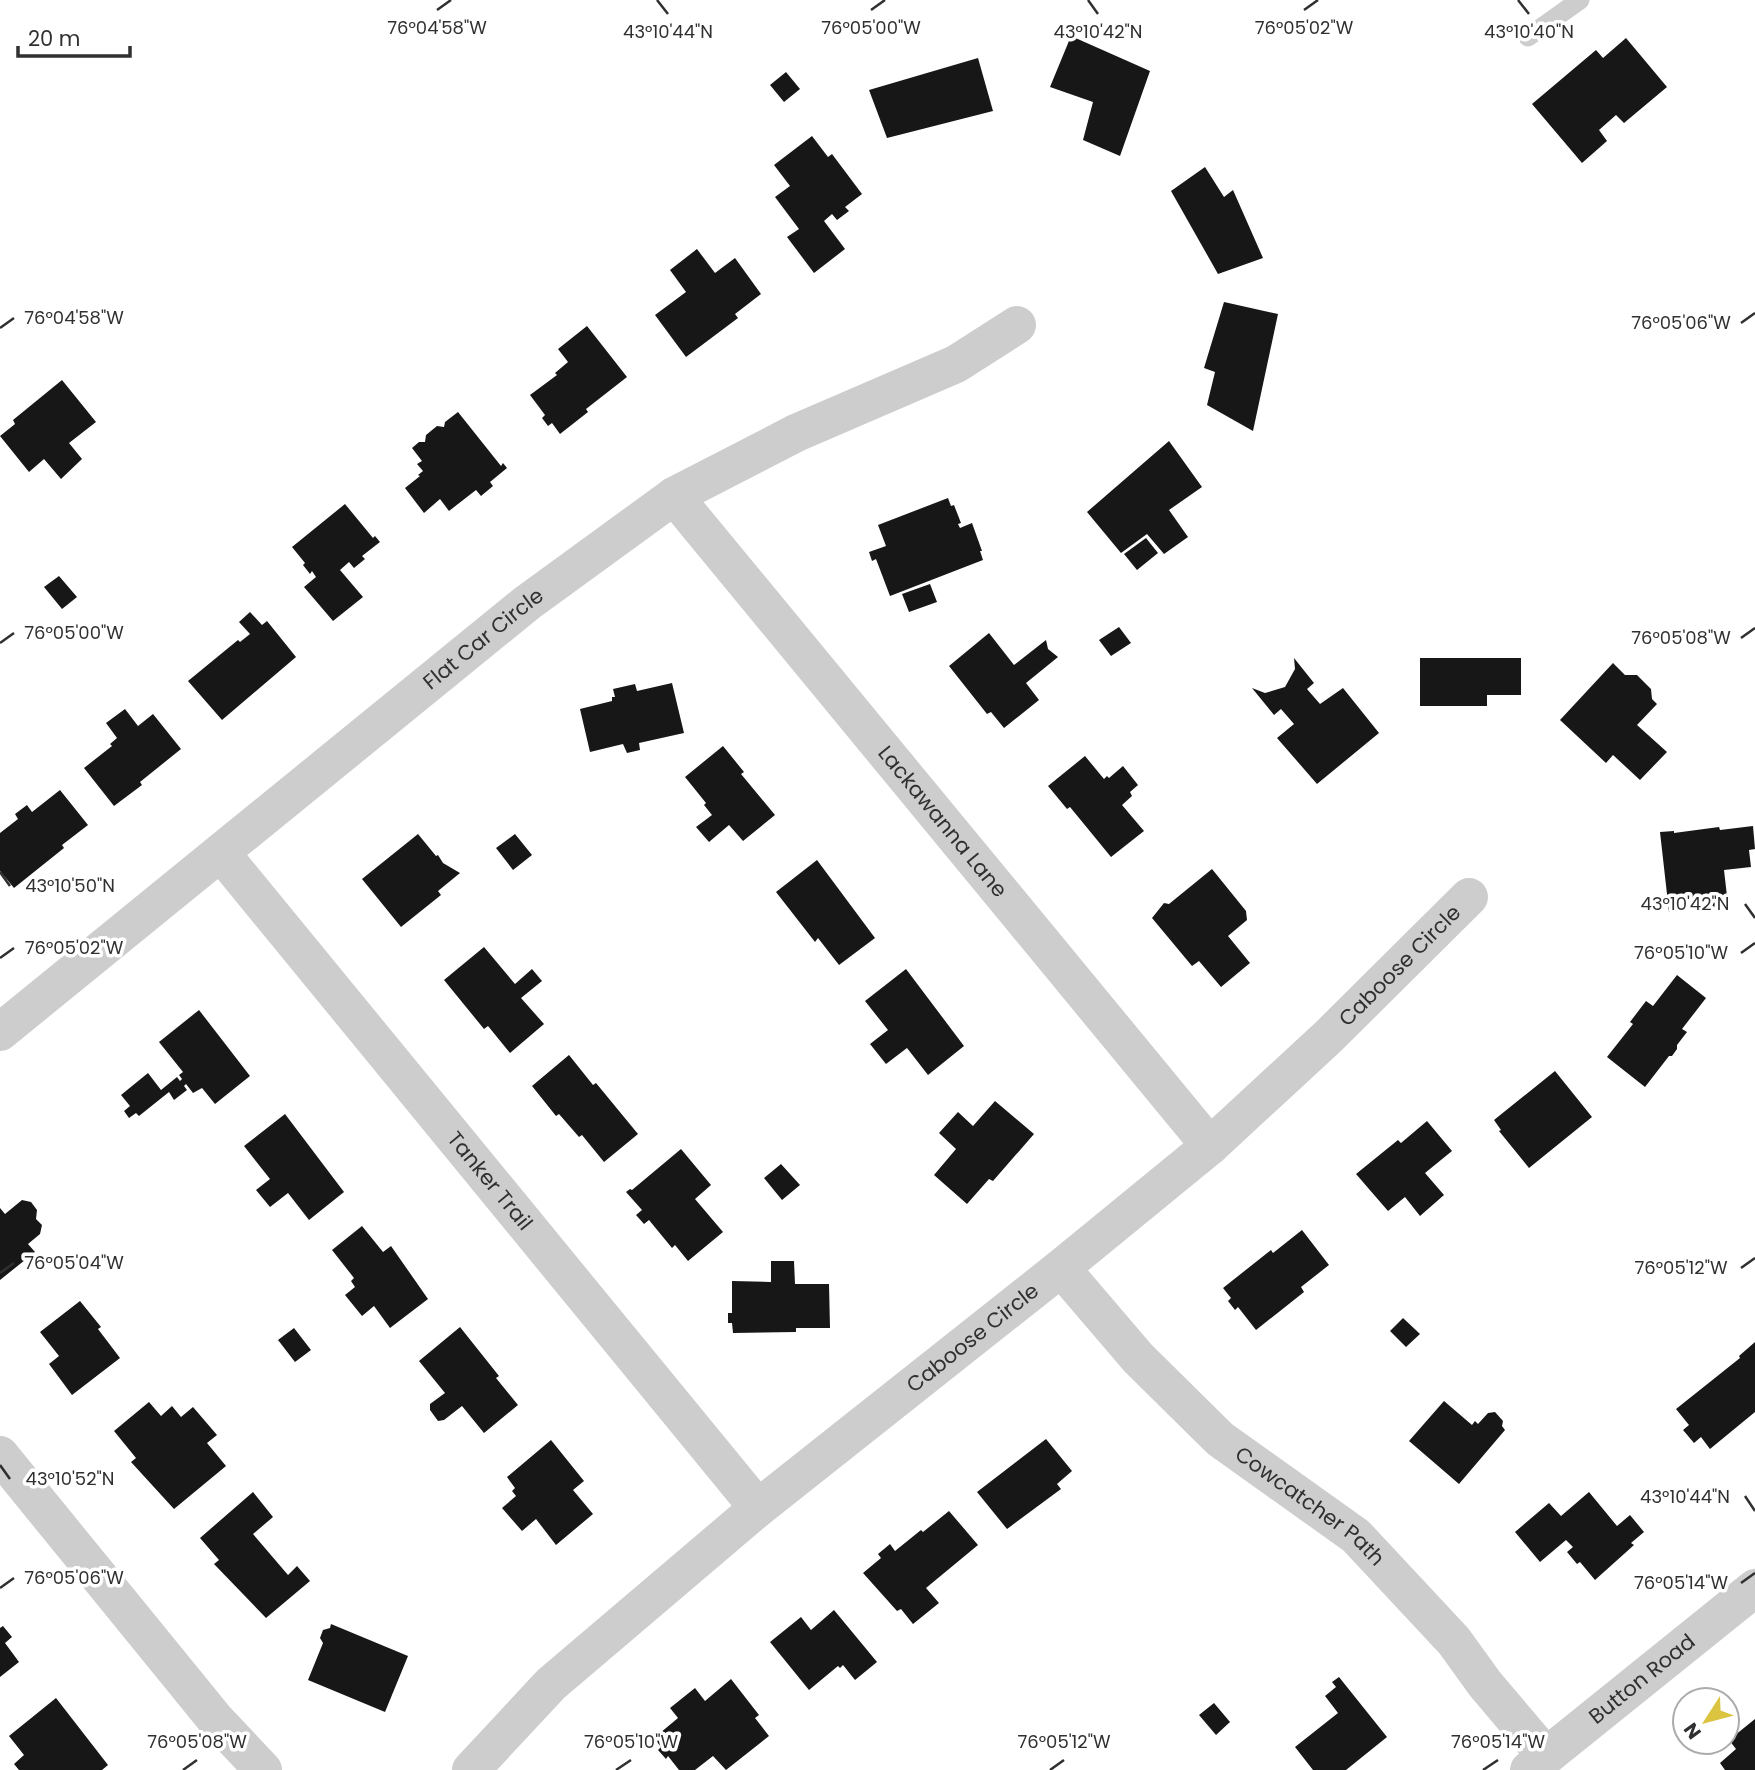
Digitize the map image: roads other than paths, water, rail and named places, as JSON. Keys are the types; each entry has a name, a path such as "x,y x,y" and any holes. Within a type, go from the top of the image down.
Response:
{"street":[{"name":"Flat Car Circle","path":"0,1032 527,603 674,496 796,433 956,363 1017,325"},
{"name":"Lackawanna Lane","path":"674,496 1210,1146"},
{"name":"Tanker Trail","path":"221,853 758,1508"},
{"name":"Caboose Circle","path":"471,1770 551,1684 758,1508 1210,1146 1328,1037 1469,897"},
{"name":"Cowcatcher Path","path":"1061,1268 1138,1358 1220,1439 1356,1536 1454,1641 1538,1763"},
{"path":"0,1455 215,1719 263,1770"},
{"name":"Button Road","path":"1538,1763 1755,1588"}],"lane":[{"path":"1528,37 1580,0"}]}
